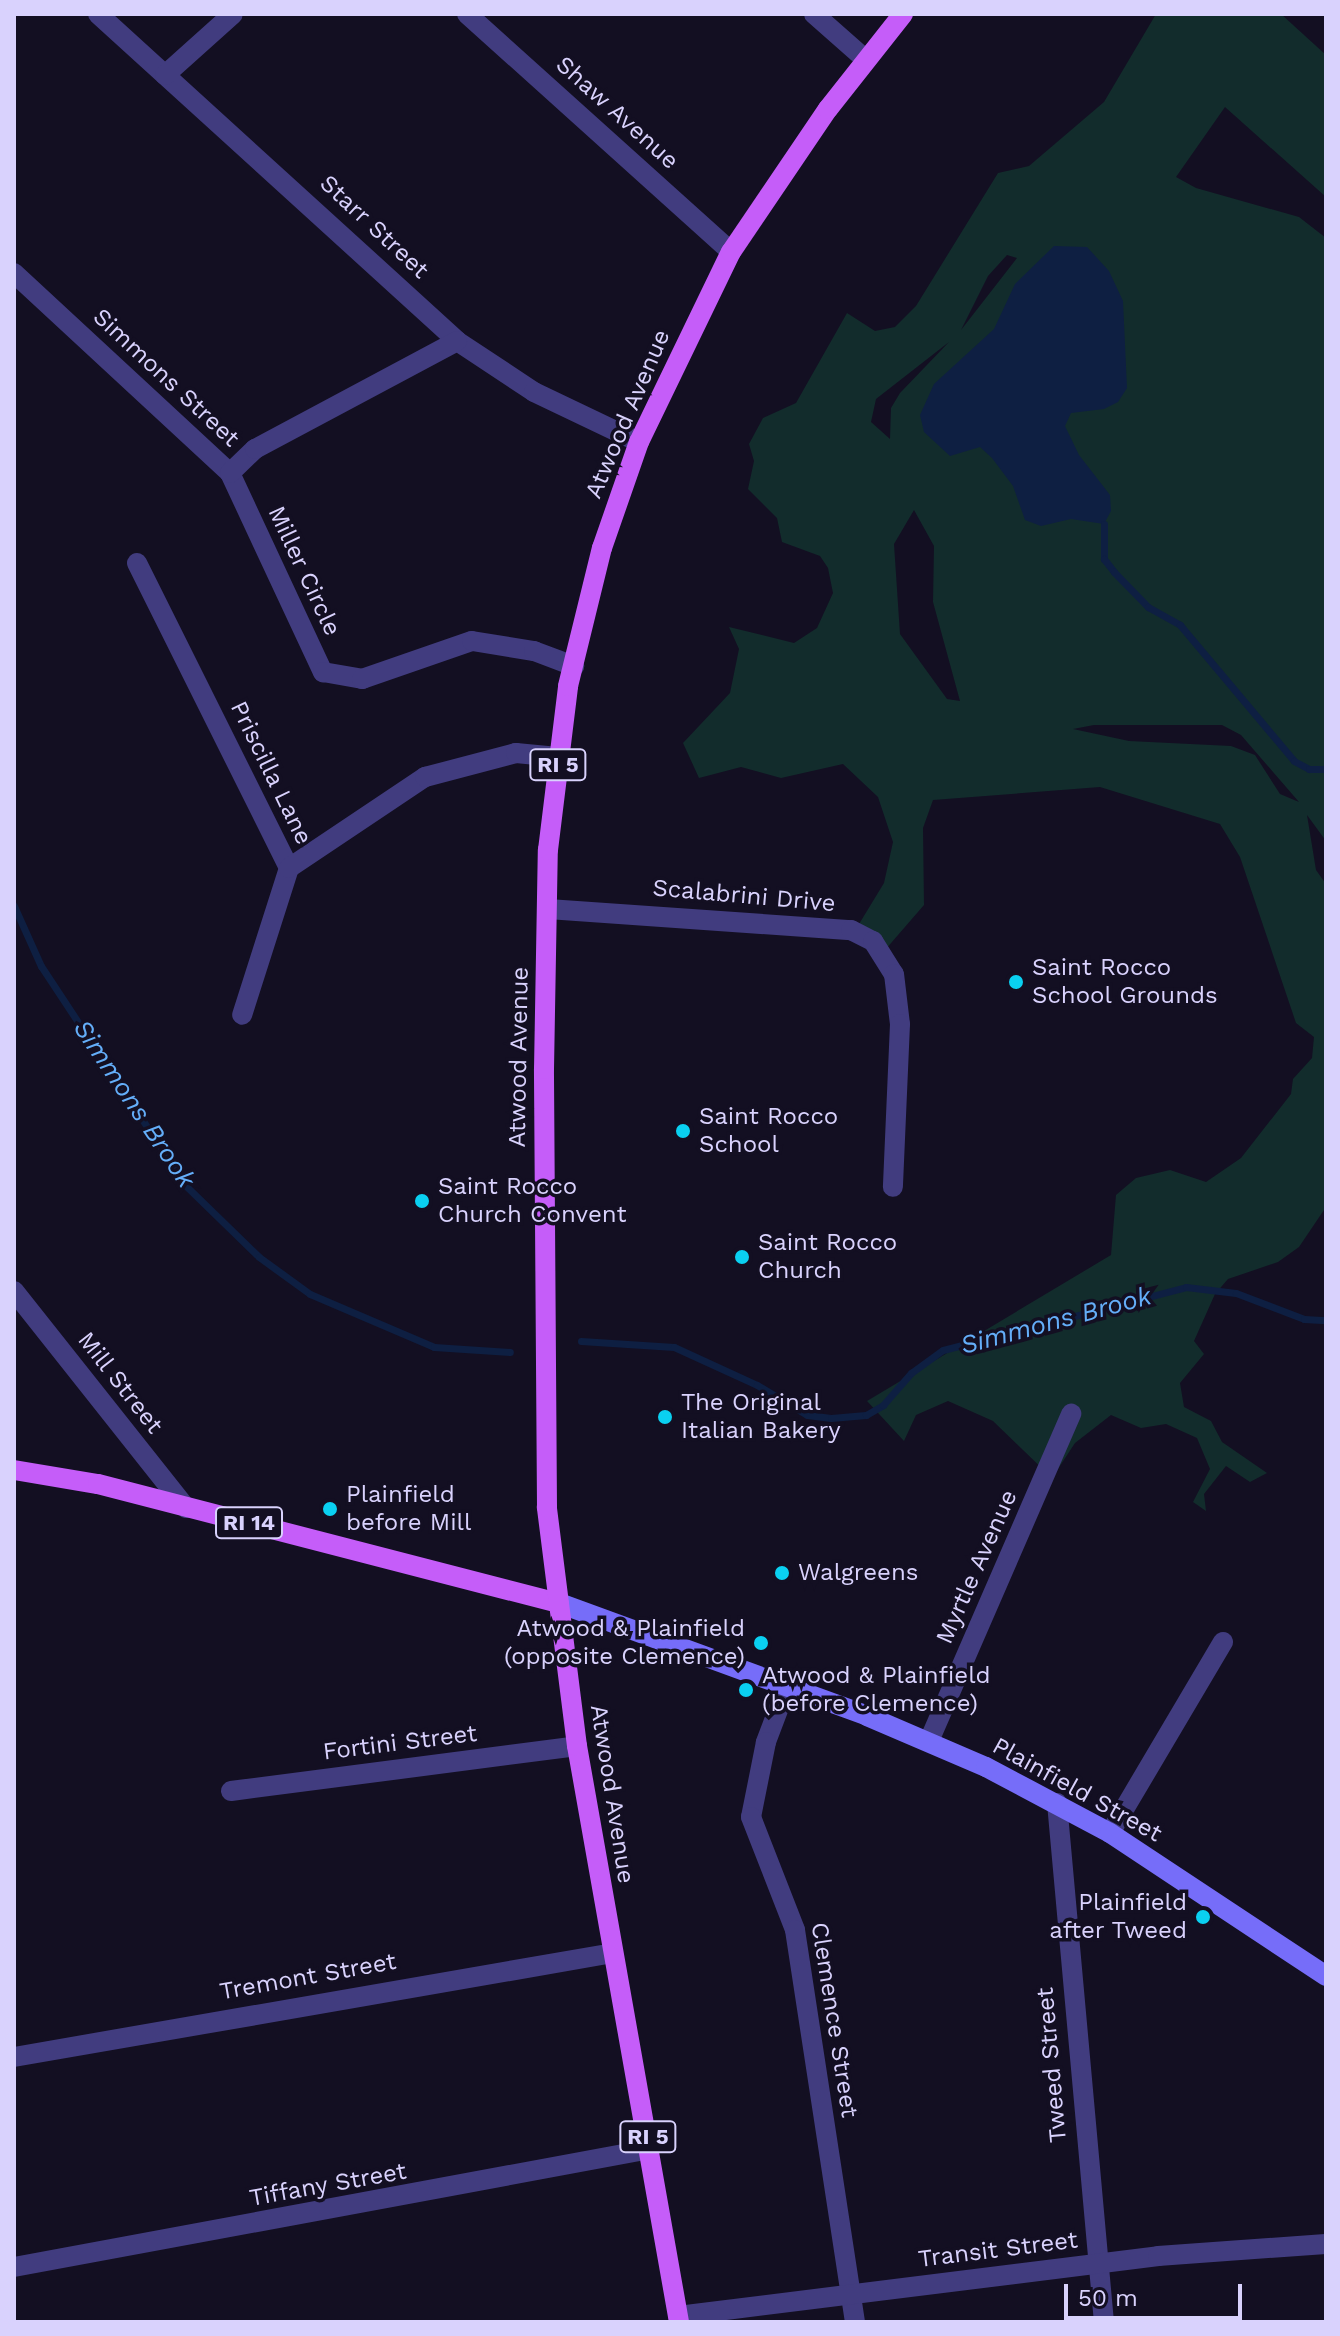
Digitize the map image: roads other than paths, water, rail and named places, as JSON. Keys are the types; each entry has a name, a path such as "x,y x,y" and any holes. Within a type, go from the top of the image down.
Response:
{"main road":[{"name":"Atwood Avenue","path":"679,2319 577,1746 546,1496 548,909 558,757 574,666 602,548 639,442 731,252 865,59 903,14"},
{"name":"RI 14","path":"14,1470 98,1484 559,1603"},
{"name":"Plainfield Street","path":"559,1603 929,1741 1057,1803 1110,1833 1326,1976"}],"street":[{"name":"Starr Street","path":"98,14 457,341 534,392 639,442"},
{"path":"165,75 233,14"},
{"name":"Shaw Avenue","path":"467,14 731,252"},
{"path":"814,14 865,59"},
{"name":"Simmons Street","path":"14,273 230,473 255,449 457,341"},
{"name":"Miller Circle","path":"230,473 323,672 362,679 472,641 534,651 574,666"},
{"name":"Priscilla Lane","path":"137,563 289,868 242,1015"},
{"path":"289,868 425,777 516,753 558,757"},
{"name":"Scalabrini Drive","path":"548,909 851,930 873,941 894,974 900,1024 893,1187"},
{"name":"Mill Street","path":"14,1291 186,1508"},
{"name":"Myrtle Avenue","path":"929,1741 1071,1414"},
{"path":"1110,1833 1223,1642"},
{"name":"Clemence Street","path":"786,1689 766,1742 751,1817 795,1930 855,2322"},
{"name":"Fortini Street","path":"231,1791 577,1746"},
{"name":"Tweed Street","path":"1057,1803 1104,2322"},
{"name":"Tremont Street","path":"14,2057 613,1953"},
{"name":"Tiffany Street","path":"14,2267 650,2149"},
{"name":"Transit Street","path":"679,2319 851,2293 1098,2263 1326,2244"}],"water":[{"path":"1054,246 1087,247 1109,271 1123,301 1127,388 1118,402 1104,409 1071,413 1065,426 1079,455 1110,495 1111,511 1104,524 1071,519 1041,526 1025,520 1013,486 992,458 980,447 950,456 924,432 920,415 934,384 994,329 1015,284"}],"waterway":[{"path":"1104,524 1104,559 1114,572 1148,607 1180,625 1294,761 1309,769 1326,769"},
{"name":"Simmons Brook","path":"14,906 41,966 186,1186 259,1257 310,1294 434,1347 510,1352"},
{"name":"Simmons Brook","path":"581,1341 674,1347 757,1385 807,1415 831,1418 866,1415 883,1405 911,1373 943,1350 1186,1287 1236,1293 1304,1319 1326,1320"}],"place":[{"name":"Saint Rocco School Grounds","path":"1016,982"},
{"name":"Saint Rocco School","path":"683,1131"},
{"name":"Saint Rocco Church Convent","path":"422,1201"},
{"name":"Saint Rocco Church","path":"742,1257"},
{"name":"The Original Italian Bakery","path":"665,1417"},
{"name":"Plainfield before Mill","path":"330,1509"},
{"name":"Walgreens","path":"782,1573"},
{"name":"Atwood & Plainfield (opposite Clemence)","path":"761,1643"},
{"name":"Atwood & Plainfield (before Clemence)","path":"746,1690"},
{"name":"Plainfield after Tweed","path":"1203,1917"}]}
